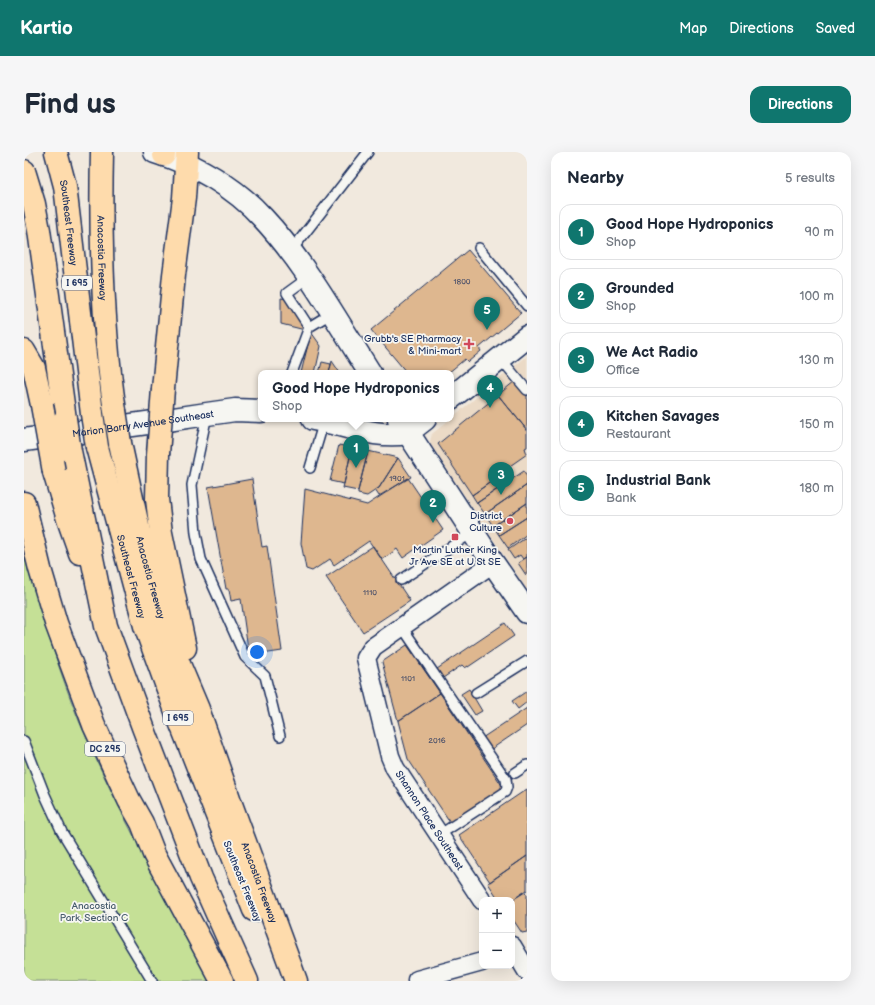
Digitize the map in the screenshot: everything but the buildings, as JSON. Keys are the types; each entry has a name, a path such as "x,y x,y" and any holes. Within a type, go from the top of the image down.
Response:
{"highway":[{"name":"Southeast Freeway","path":"56,152 65,186 97,446 145,626 177,714 284,981"},
{"name":"Anacostia Freeway","path":"102,152 100,229 106,339 120,443 144,554 168,638 198,709 296,981"},
{"path":"186,158 184,198 174,275 163,388 158,454 157,499 166,565 198,709"},
{"name":"I 695","path":"24,171 34,204 39,230 70,451 106,626 143,728 201,878 246,981"},
{"path":"24,351 34,368 54,472 68,519 106,626"},
{"name":"DC 295","path":"24,503 38,563 54,616 94,725 129,800 142,824 154,854 222,981"}],"main road":[{"path":"161,153 186,158 242,199 263,218 291,251 309,277 368,370"},
{"path":"454,396 527,337"},
{"name":"Marion Barry Avenue Southeast","path":"24,440 235,410 258,411"},
{"path":"327,422 377,433 394,434 403,426 416,422"},
{"path":"403,426 527,612"}],"street":[{"name":"Shannon Place Southeast","path":"480,897 402,779 390,756 366,658 373,647 493,563"},
{"path":"517,950 527,970"},
{"path":"417,980 479,963"}],"lane":[{"path":"291,251 368,152"},
{"path":"479,248 527,306"},
{"path":"309,277 287,293 309,327"},
{"path":"293,370 309,327 332,313"},
{"path":"500,358 527,390"},
{"path":"207,414 192,485 195,526 201,559 245,657 265,676 280,736"},
{"path":"310,468 318,422"},
{"path":"401,580 473,532"},
{"path":"402,627 506,779 507,787 505,792 439,835"},
{"path":"476,693 527,661"},
{"path":"24,741 45,795 62,832 152,981"},
{"path":"515,773 527,765"}],"shaded area":[{"path":"527,356 527,590 431,445 430,441 432,434 447,422 454,422 454,416"}],"green space":[{"name":"Anacostia Park, Section C","path":"24,554 52,646 79,721 109,788 210,981 24,981"}],"place":[{"name":"Industrial Bank","path":"487,330"},
{"name":"Grubb's SE Pharmacy & Mini-mart","path":"469,344"},
{"name":"Kitchen Savages","path":"490,408"},
{"name":"Good Hope Hydroponics","path":"356,468"},
{"name":"We Act Radio","path":"501,495"},
{"name":"District Culture","path":"510,521"},
{"name":"Grounded","path":"433,523"},
{"name":"Martin Luther King Jr Ave SE at U St SE","path":"455,537"}]}
